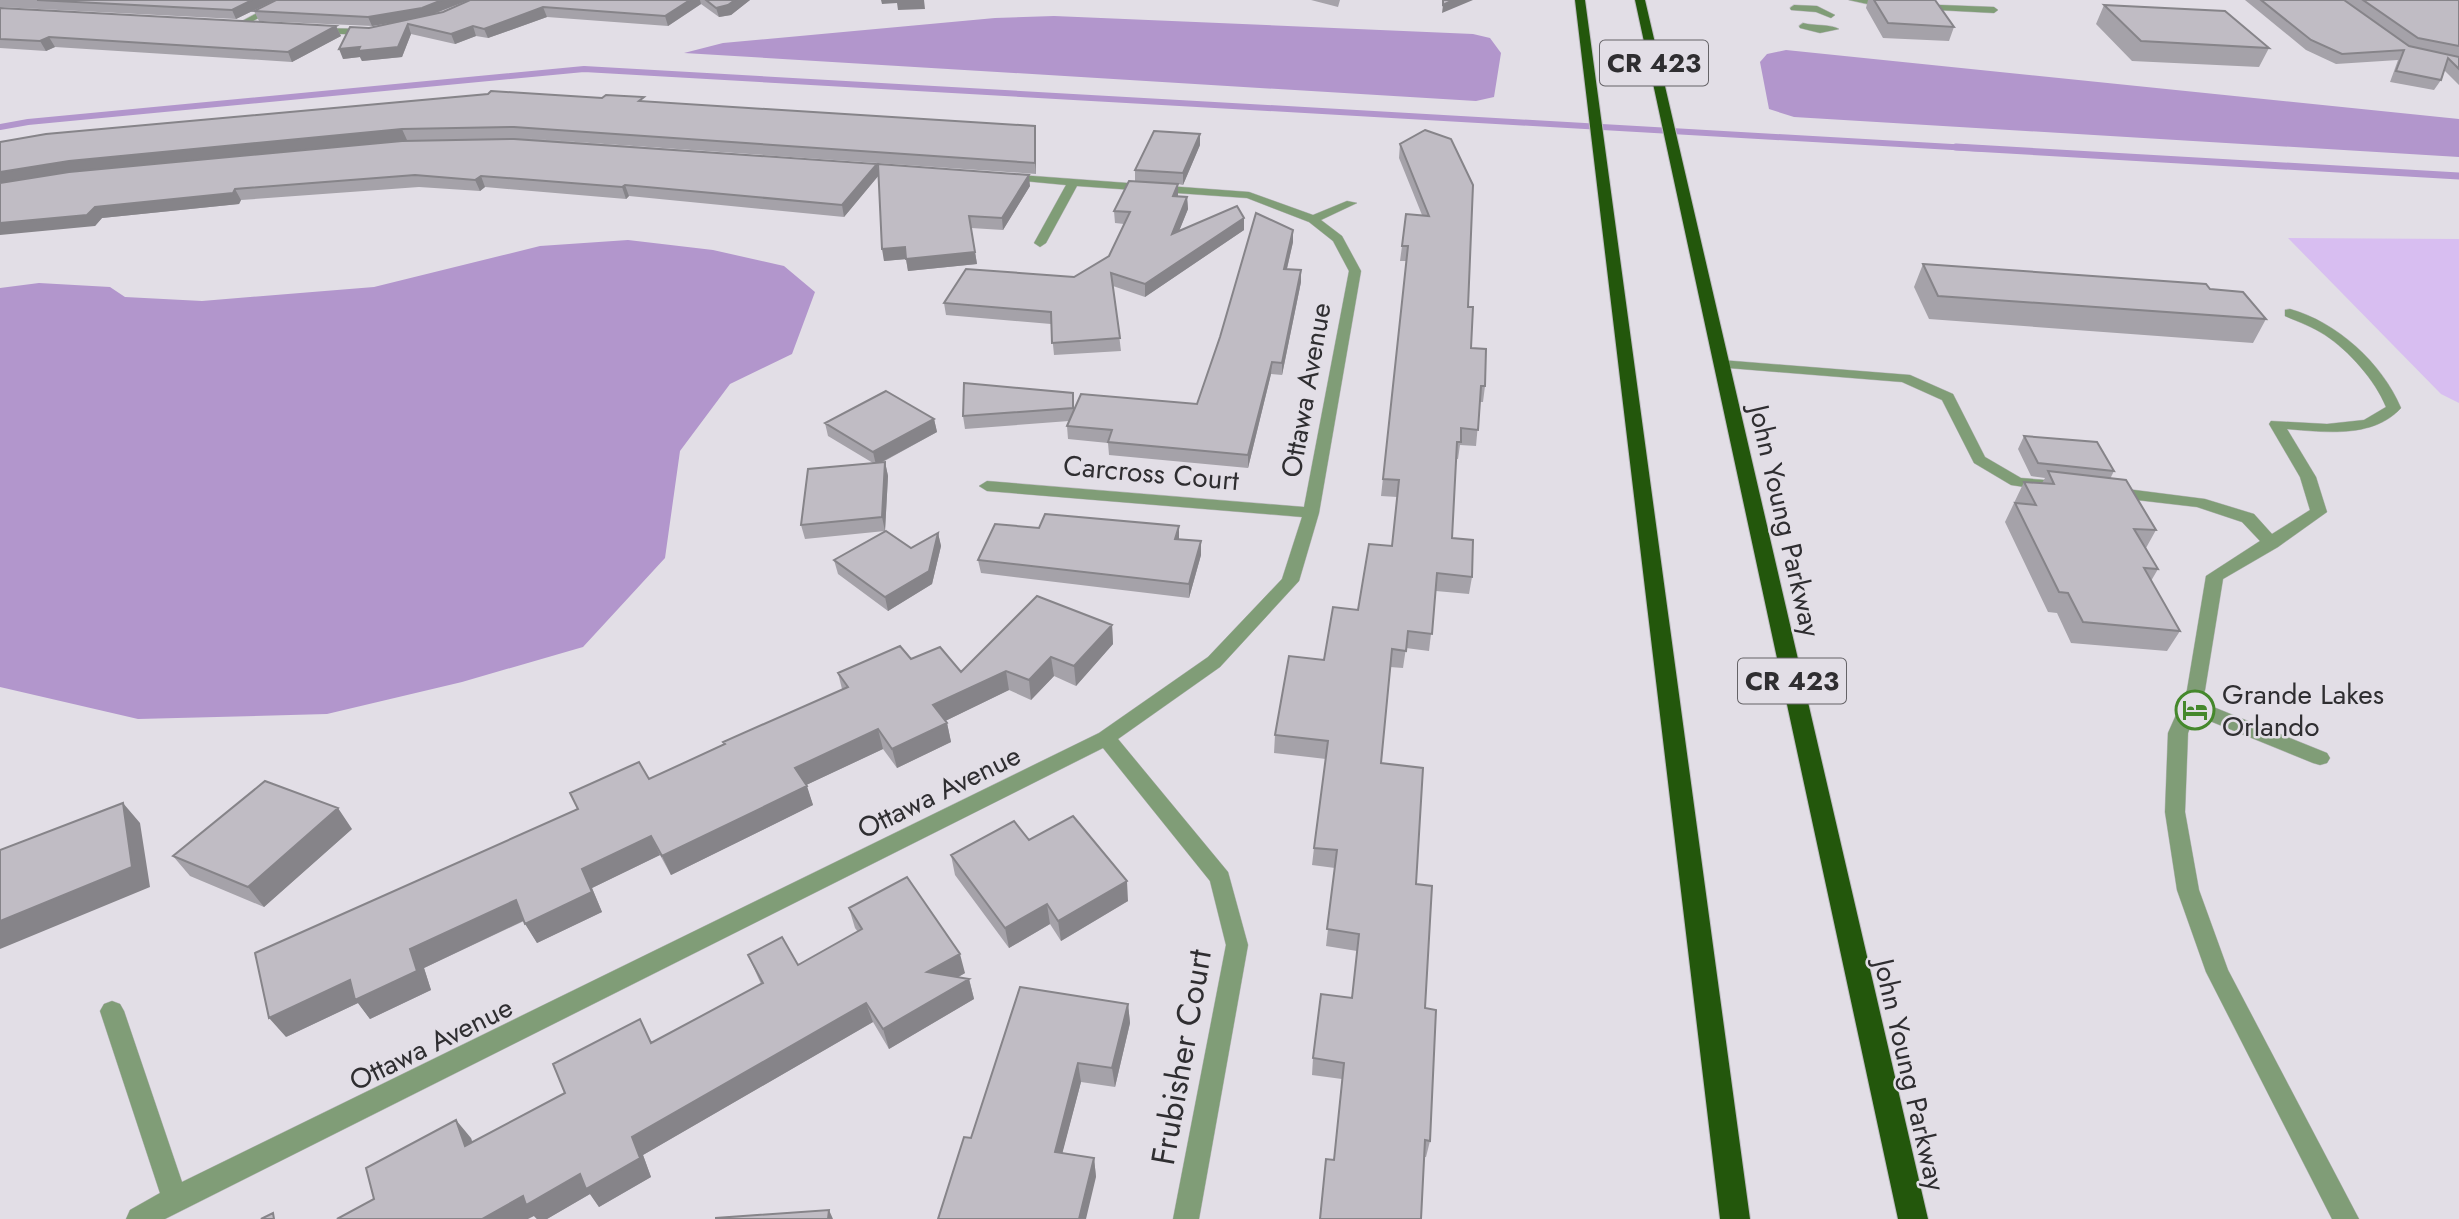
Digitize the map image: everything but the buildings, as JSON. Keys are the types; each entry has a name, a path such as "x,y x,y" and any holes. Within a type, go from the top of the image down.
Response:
{"highway":[{"name":"CR 423","path":"1580,0 1735,1219"},
{"name":"John Young Parkway","path":"1640,0 1913,1219"}],"street":[{"path":"237,26 288,0"},
{"path":"1853,0 1881,4"},
{"path":"1904,5 1994,10"},
{"path":"1794,8 1817,9 1831,15"},
{"path":"223,25 262,27"},
{"path":"1802,26 1834,29"},
{"path":"299,29 383,31"},
{"name":"Ottawa Avenue","path":"139,1219 1106,738 1213,662 1290,582 1311,513 1354,271 1338,239 1313,219 1249,195 990,176"},
{"path":"1040,243 1074,181"},
{"path":"1313,219 1351,203"},
{"path":"2290,313 2333,335 2375,378 2392,399 2394,408 2368,424 2327,428 2276,424 2308,477 2319,512 2215,576 2196,690 2178,733 2175,812 2188,890 2217,972 2346,1219"},
{"path":"1721,364 1905,378 1948,397 1979,460 2017,482 2055,486"},
{"name":"Carcross Court","path":"988,486 1311,513"},
{"path":"2094,491 2199,502 2248,518 2272,543"},
{"path":"2190,705 2320,758"},
{"name":"Frubisher Court","path":"1106,738 1220,878 1237,945 1186,1219"},
{"path":"112,1011 175,1199"}],"shaded area":[{"path":"1054,16 1473,34 1490,38 1501,53 1494,97 1476,101 684,53 723,43 995,18"},
{"path":"1786,50 2459,119 2459,157 1794,117 1769,109 1760,62 1767,54"},
{"path":"2288,238 2459,239 2459,403 2441,394"},
{"path":"628,240 713,250 784,266 815,292 792,354 730,384 680,451 665,558 583,647 462,682 327,714 138,719 0,687 0,288 39,283 110,287 125,297 202,301 374,287 540,246"}],"waterway":[{"path":"0,127 28,122 584,69 1987,149"},
{"path":"1956,147 2459,176"}],"place":[{"name":"Grande Lakes Orlando","path":"2195,710"}]}
